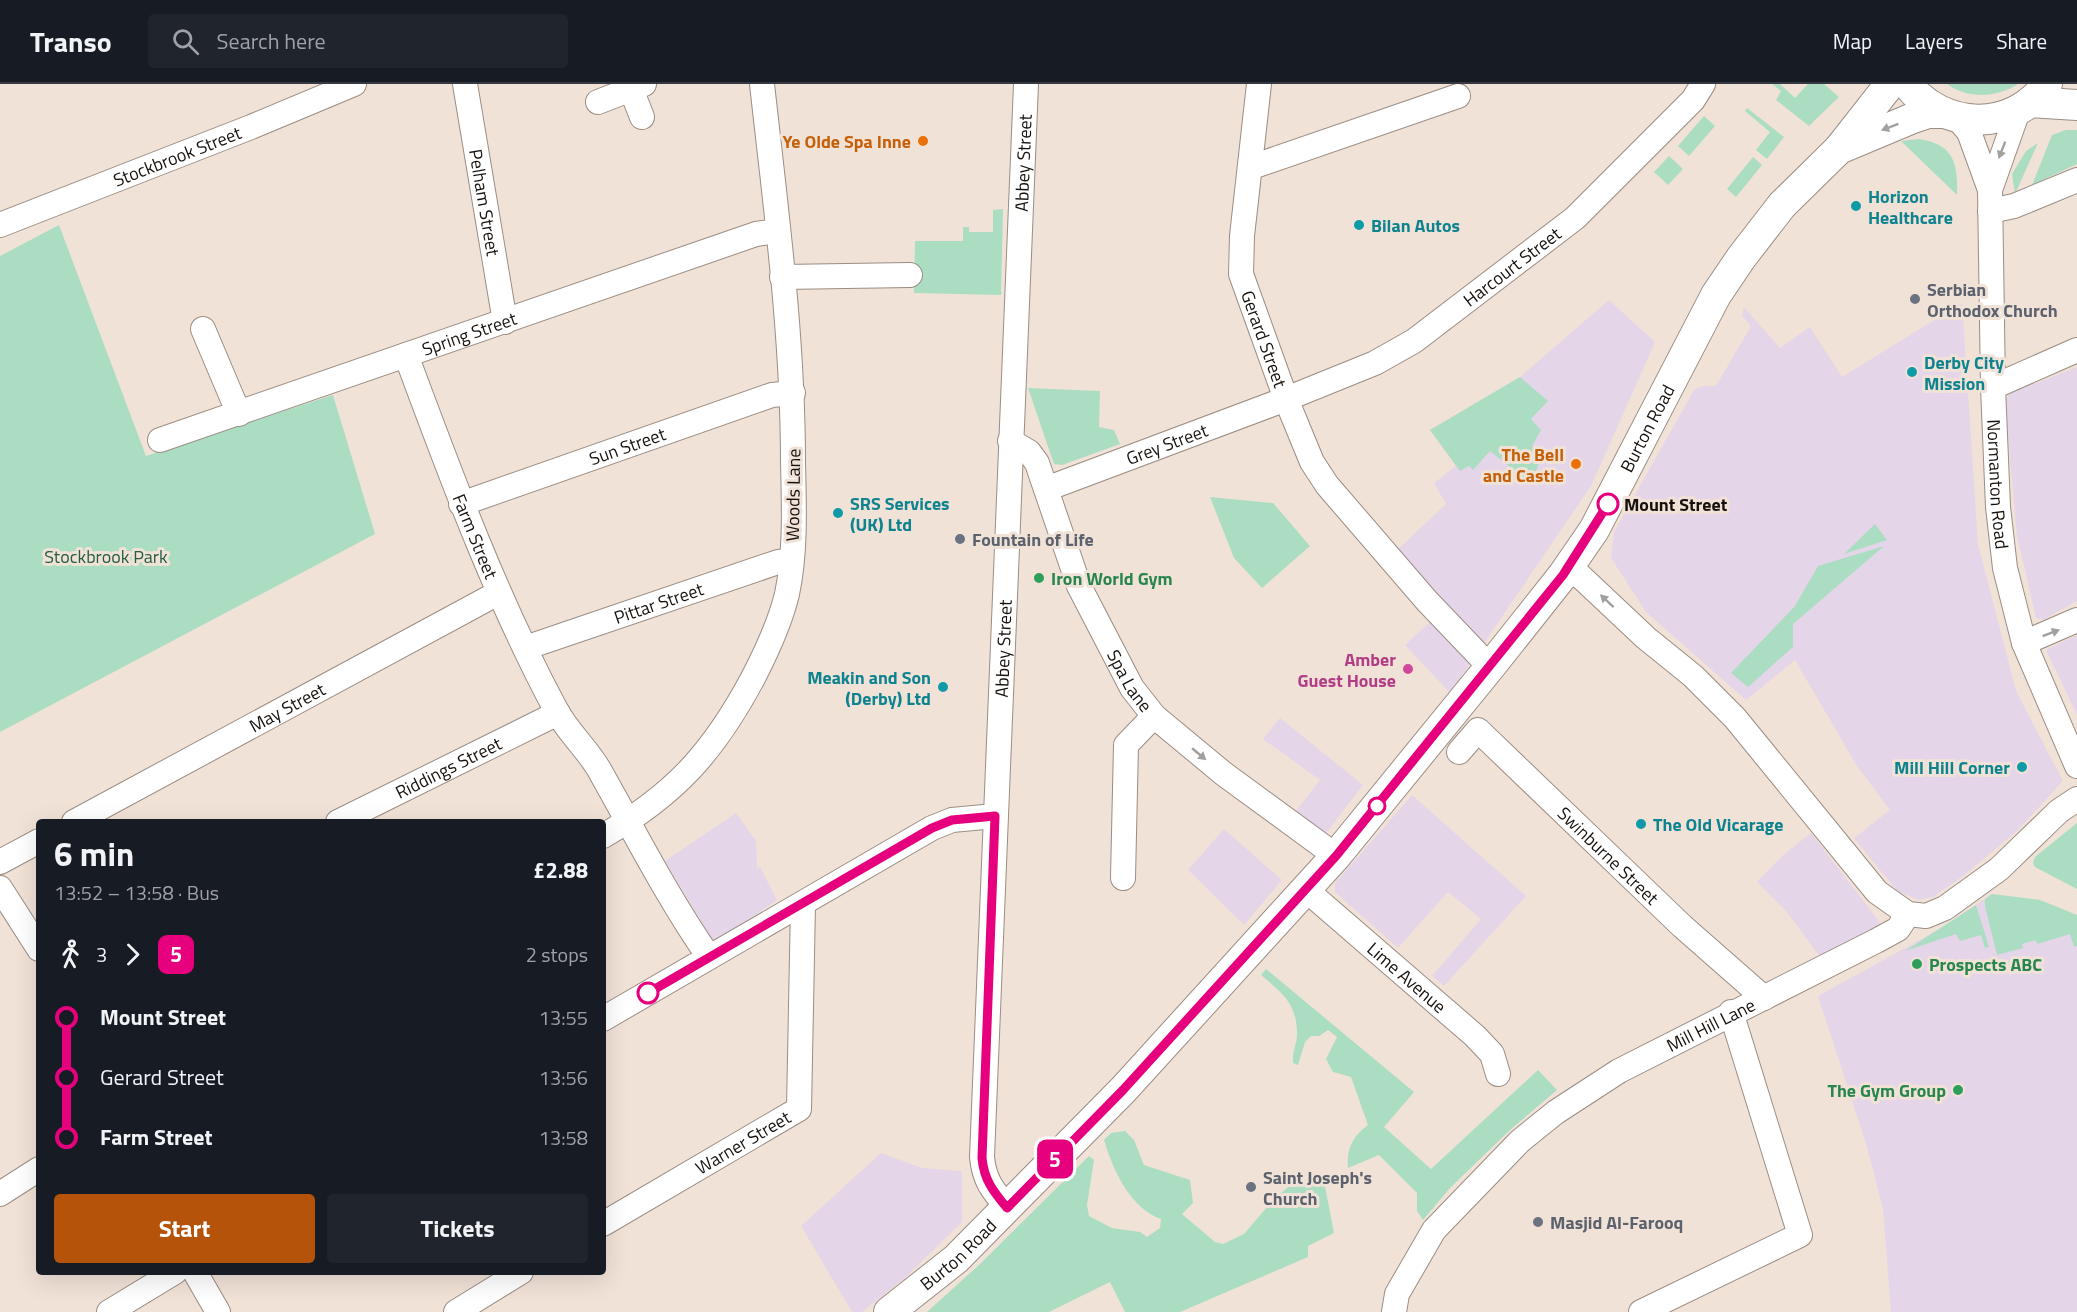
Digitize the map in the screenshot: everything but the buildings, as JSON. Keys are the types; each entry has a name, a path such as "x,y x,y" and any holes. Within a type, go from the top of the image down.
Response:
{"main road":[{"name":"Burton Road","path":"889,1312 956,1259 1123,1090 1336,856 1563,575 1613,495 1716,296 1741,258 1782,205 1839,149 1890,84"},
{"path":"1907,84 1920,98 1950,116"},
{"name":"Burton Road","path":"1839,149 1928,113 1987,120 2031,99 2077,105"}],"street":[{"name":"Stockbrook Street","path":"0,225 251,127 354,84"},
{"name":"Pelham Street","path":"465,84 505,321"},
{"name":"Woods Lane","path":"606,834 628,821 668,790 702,758 730,719 761,663 779,622 787,593 791,560 793,393 762,84"},
{"name":"Abbey Street","path":"1007,1208 989,1187 983,1173 982,1158 1026,84"},
{"name":"Gerard Street","path":"1259,84 1252,167 1242,236 1241,274 1286,399 1312,462 1327,485 1427,601 1490,667"},
{"name":"Harcourt Street","path":"1286,399 1375,363 1414,341 1446,318 1575,218 1693,100 1703,84"},
{"path":"598,102 638,87 642,117"},
{"path":"1252,167 1458,96"},
{"name":"Normanton Road","path":"1990,200 2031,99"},
{"name":"Normanton Road","path":"1950,116 1969,132 1990,200 1997,496 2004,561 2024,643 2077,766"},
{"path":"1990,200 2014,206 2077,180"},
{"name":"Spring Street","path":"160,440 756,234 778,231"},
{"path":"782,277 910,275"},
{"path":"203,329 239,414"},
{"path":"1993,387 2077,350"},
{"name":"Farm Street","path":"406,355 461,504 498,593 525,648 558,713 597,766 674,906 709,957"},
{"name":"Sun Street","path":"461,504 772,395 793,393"},
{"name":"Grey Street","path":"1046,489 1286,399"},
{"name":"Spa Lane","path":"1010,441 1029,452 1037,463 1079,586 1132,688 1154,716 1224,774 1336,856"},
{"name":"Pittar Street","path":"525,648 778,562 791,560"},
{"path":"1563,575 1579,575 1647,638 1693,676 1735,718 1877,892 1908,914 1926,916 1945,908 1999,869 2059,811 2077,799"},
{"name":"May Street","path":"80,819 498,593"},
{"path":"2024,643 2077,620"},
{"name":"Riddings Street","path":"344,819 558,713"},
{"path":"1123,878 1126,745 1154,716"},
{"name":"Swinburne Street","path":"1459,752 1478,730 1682,926 1764,998"},
{"path":"606,1017 932,828 952,820 995,816"},
{"path":"0,862 36,843"},
{"path":"0,888 36,944"},
{"name":"Lime Avenue","path":"1305,889 1475,1036 1492,1054 1498,1074"},
{"name":"Warner Street","path":"606,1222 799,1109 803,904"},
{"name":"Mill Hill Lane","path":"1394,1312 1397,1294 1434,1230 1520,1141 1582,1092 1731,1012 1764,998 1898,929 1908,914"},
{"path":"1641,1312 1800,1235 1731,1012"},
{"path":"0,1194 36,1171"},
{"path":"109,1312 171,1275"},
{"path":"197,1275 218,1312"},
{"path":"456,1312 516,1275"}],"shaded area":[{"path":"1609,300 1655,342 1591,486 1450,693 1405,645 1431,621 1380,566 1446,504 1434,483 1456,466 1430,430 1520,377"},
{"path":"1962,303 1978,544 2016,691 2063,781 2017,831 1962,877 1933,897 1919,900 1897,891 1854,838 1890,810 1857,766 1795,660 1746,700 1646,612 1611,558 1614,532 1694,390 1703,386 1716,386 1751,326 1742,316 1744,307 1780,348 1810,327 1842,377"},
{"path":"2077,367 2077,601 2043,620 2036,618 2017,536 2005,402 2009,394"},
{"path":"2077,635 2077,715 2046,650"},
{"path":"1280,718 1363,785 1324,836 1296,811 1320,780 1263,739"},
{"path":"1412,795 1526,896 1444,986 1432,976 1481,919 1448,892 1398,948 1335,892 1335,883"},
{"path":"736,813 756,841 757,869 760,867 777,900 714,943 665,861"},
{"path":"1224,829 1282,880 1244,925 1188,870"},
{"path":"1811,833 1882,925 1821,958 1786,911 1757,882 1782,856"},
{"path":"1992,894 2040,900 2077,915 2077,1312 1891,1312 1883,1209 1867,1147 1818,996 1945,926"},
{"path":"881,1153 922,1168 962,1171 962,1222 906,1277 862,1312 852,1312 801,1226"}],"green space":[{"path":"1772,84 1780,84 1795,98 1808,84 1824,84 1839,97 1809,126 1776,100 1781,91"},
{"path":"1947,84 2018,84 2001,92 1982,95 1964,92"},
{"path":"1747,108 1784,137 1767,159 1756,150 1770,132 1745,111"},
{"path":"1704,116 1715,126 1689,156 1678,146"},
{"path":"2066,130 2077,130 2077,164 2032,185 2052,135"},
{"path":"1920,139 1940,146 1952,157 1955,165 1957,195 1901,141"},
{"path":"2038,143 2015,194 2012,174 2026,151"},
{"path":"1669,156 1683,169 1668,185 1654,172"},
{"path":"1753,157 1762,165 1736,197 1727,189"},
{"path":"1003,209 1001,295 914,293 915,241 963,241 963,227 969,227 969,232 993,232 993,210"},
{"name":"Stockbrook Park","path":"59,225 146,456 333,395 375,534 0,732 0,256"},
{"path":"1520,377 1548,401 1531,419 1541,430 1532,446 1543,452 1529,482 1490,451 1473,470 1469,466 1460,471 1430,430"},
{"path":"1028,388 1100,391 1099,427 1114,430 1120,444 1062,465 1054,464"},
{"path":"1210,497 1273,503 1310,546 1262,588 1234,558"},
{"path":"1875,524 1887,540 1844,554"},
{"path":"1884,546 1793,624 1793,647 1748,687 1731,673 1795,606 1818,566"},
{"path":"2077,823 2077,889 2035,867 2033,863 2035,857"},
{"path":"1992,894 2040,900 2077,915 2077,946 2074,947 2070,934 2037,944 2036,940 2022,944 2023,948 1997,955 1985,906 1985,899"},
{"path":"1976,905 1989,947 1985,948 1981,935 1960,941 1956,934 1905,951"},
{"path":"1266,969 1414,1092 1384,1127 1431,1169 1538,1070 1557,1090 1510,1130 1450,1188 1423,1220 1417,1211 1417,1193 1379,1155 1348,1168 1348,1155 1352,1144 1358,1134 1368,1125 1351,1077 1333,1072 1326,1059 1337,1037 1328,1030 1319,1036 1311,1036 1305,1042 1298,1065 1293,1063 1297,1034 1294,1014 1282,993 1261,975"},
{"path":"1125,1131 1134,1140 1144,1165 1190,1180 1193,1203 1182,1214 1215,1242 1223,1244 1244,1234 1274,1199 1293,1183 1323,1176 1334,1233 1308,1246 1308,1257 1180,1312 1125,1312 1110,1282 1049,1312 927,1312 979,1265 1089,1156 1094,1160 1087,1205 1089,1216 1112,1228 1140,1232 1147,1237 1160,1228 1161,1219 1140,1206 1124,1187 1108,1152 1104,1140 1111,1133"}],"bus line":[{"name":"5","path":"648,993 932,828 952,820 995,816 982,1158 983,1173 989,1187 1007,1208 1123,1090 1336,856 1563,575 1594,530 1608,504"}],"place":[{"name":"Ye Olde Spa Inne","path":"923,141"},
{"name":"Horizon Healthcare","path":"1856,206"},
{"name":"Bilan Autos","path":"1359,225"},
{"name":"Serbian Orthodox Church","path":"1915,299"},
{"name":"Derby City Mission","path":"1912,372"},
{"name":"The Bell and Castle","path":"1576,464"},
{"name":"Mount Street","path":"1608,504"},
{"name":"SRS Services (UK) Ltd","path":"838,513"},
{"name":"Fountain of Life","path":"960,539"},
{"name":"Iron World Gym","path":"1039,578"},
{"name":"Amber Guest House","path":"1408,669"},
{"name":"Meakin and Son (Derby) Ltd","path":"943,687"},
{"name":"Mill Hill Corner","path":"2022,767"},
{"name":"The Old Vicarage","path":"1641,824"},
{"name":"Prospects ABC","path":"1917,964"},
{"name":"The Gym Group","path":"1958,1090"},
{"name":"Saint Joseph's Church","path":"1251,1187"},
{"name":"Masjid Al-Farooq","path":"1538,1222"}]}
